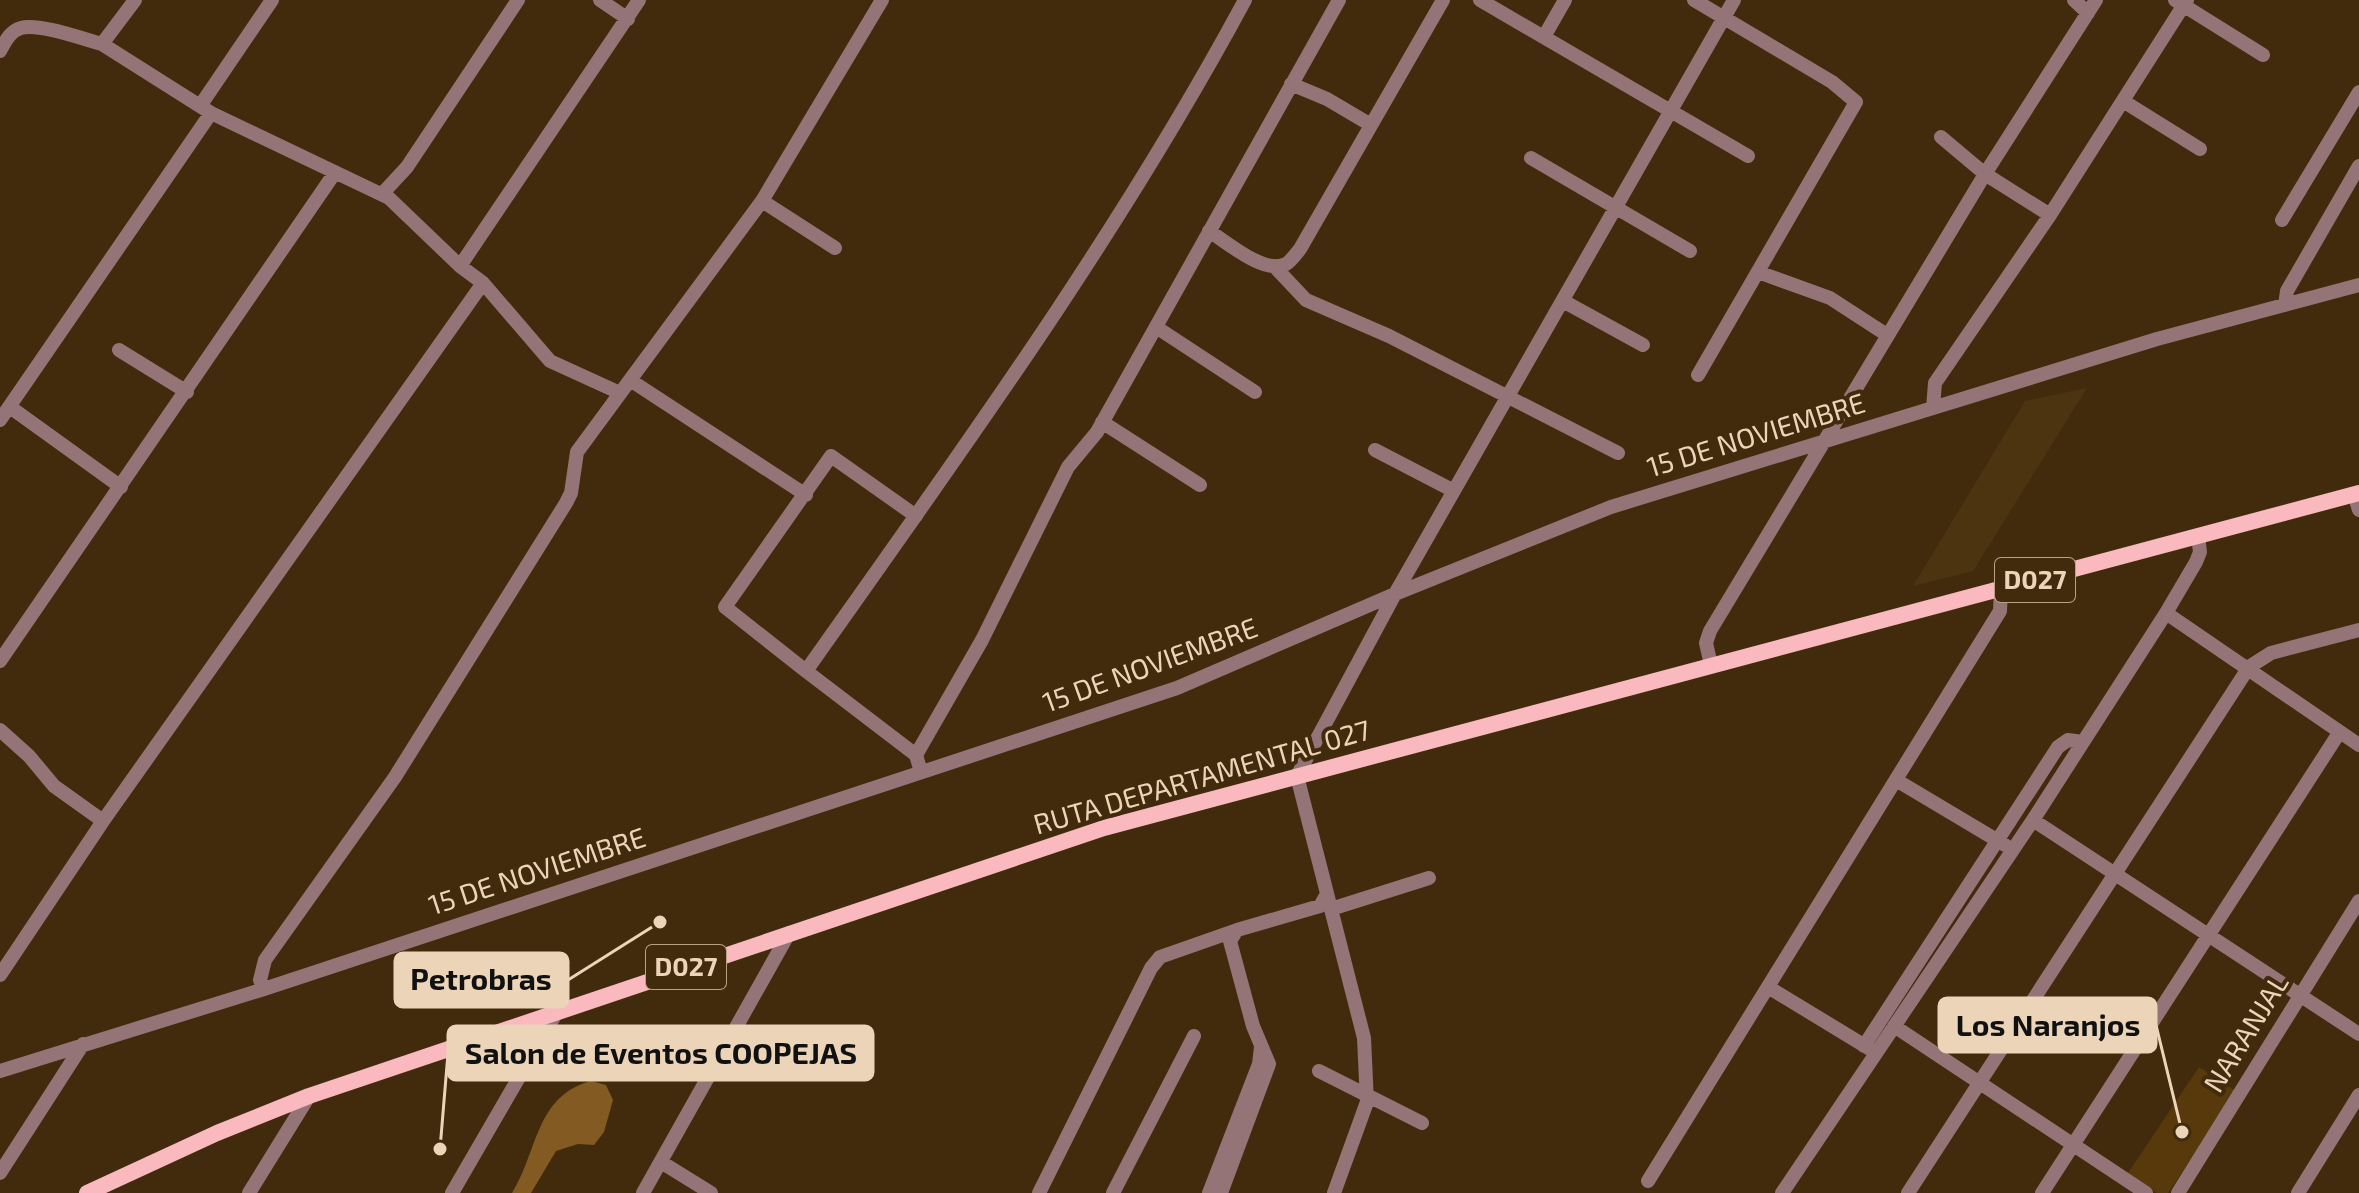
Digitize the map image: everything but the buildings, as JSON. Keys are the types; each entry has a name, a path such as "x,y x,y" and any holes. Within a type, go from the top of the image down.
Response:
{"main road":[{"name":"RUTA DEPARTAMENTAL 027","path":"87,1193 309,1096 1104,828 2198,536 2357,499"}],"street":[{"path":"102,44 135,0"},
{"path":"0,420 206,109 272,0"},
{"path":"382,194 407,167 518,0"},
{"path":"600,0 628,19"},
{"path":"460,266 639,0"},
{"path":"264,989 260,980 265,960 428,725 566,503 573,486 577,452 762,201 882,0"},
{"path":"806,671 1040,339 1169,136 1245,0"},
{"path":"916,755 982,640 1068,467 1102,422 1339,0"},
{"path":"1209,231 1259,262 1274,266 1287,263 1300,249 1443,0"},
{"path":"1480,0 1545,35 1748,156"},
{"path":"1545,35 1565,0"},
{"path":"1694,0 1832,82 1856,102 1698,375"},
{"path":"1334,1193 1365,1115 1364,1038 1297,776 1395,594 1734,0"},
{"path":"2074,0 2088,13"},
{"path":"1711,665 1706,643 1710,631 1985,174 2096,0"},
{"path":"1933,408 1935,383 2050,215 2182,2 2263,55"},
{"path":"0,51 8,37 21,28 40,28 102,44 206,109 334,174 382,194 460,266 483,283 550,361 620,393"},
{"path":"1291,84 1319,94 1371,125"},
{"path":"2282,220 2359,92"},
{"path":"2123,101 2200,149"},
{"path":"1941,137 1985,174 2050,215"},
{"path":"1531,158 1690,251"},
{"path":"2285,305 2287,291 2359,166"},
{"path":"0,661 334,174"},
{"path":"762,201 835,248"},
{"path":"1274,266 1306,300 1509,395 1618,453"},
{"path":"1758,272 1830,298 1887,335"},
{"path":"0,975 103,821 483,283"},
{"name":"15 DE NOVIEMBRE","path":"0,1071 264,989 1177,688 1395,594 1611,507 2157,339 2359,285"},
{"path":"1563,301 1643,345"},
{"path":"1156,327 1255,392"},
{"path":"119,350 187,392"},
{"path":"630,380 806,495"},
{"path":"10,407 121,487"},
{"path":"1102,422 1200,485"},
{"path":"1375,450 1454,491"},
{"path":"916,516 831,456 725,607 916,755 921,772"},
{"path":"1870,1050 1894,1026 2033,820 2166,613 2196,562 2200,552 2198,536"},
{"path":"1648,1181 2000,611 2001,589"},
{"path":"2166,613 2359,745"},
{"path":"1908,1193 2247,670 2261,657 2359,630"},
{"path":"0,730 29,756 54,786 103,821"},
{"path":"2042,1193 2339,733"},
{"path":"1782,1193 2058,747 2068,740 2083,742"},
{"path":"1896,780 2013,850"},
{"path":"2033,820 2359,1034"},
{"path":"1039,1193 1151,968 1160,957 1329,902 1429,878"},
{"name":"NARANJAL","path":"2178,1193 2359,901"},
{"path":"1221,1193 1269,1064 1230,950 1230,941 1237,930"},
{"path":"643,1193 789,933"},
{"path":"1768,987 1870,1050"},
{"path":"452,1193 558,1010"},
{"path":"1894,1026 2146,1193"},
{"path":"1113,1193 1194,1036"},
{"path":"1209,1193 1259,1064 1261,1042"},
{"path":"0,1173 83,1044"},
{"path":"1319,1071 1422,1123"},
{"path":"2298,1193 2359,1095"},
{"path":"249,1193 309,1096"},
{"path":"661,1162 711,1193"},
{"path":"109,1193 118,1178"}],"shaded area":[{"path":"2087,388 1973,571 1913,586 2025,401"},
{"path":"2199,1067 2236,1091 2168,1193 2157,1193 2128,1173"},
{"path":"591,1081 606,1085 613,1100 604,1132 594,1145 578,1144 556,1151 531,1193 512,1193 548,1112 573,1088"}],"place":[{"name":"Petrobras","path":"660,922"},
{"name":"Los Naranjos","path":"2182,1132"},
{"name":"Salon de Eventos COOPEJAS","path":"440,1149"}]}
